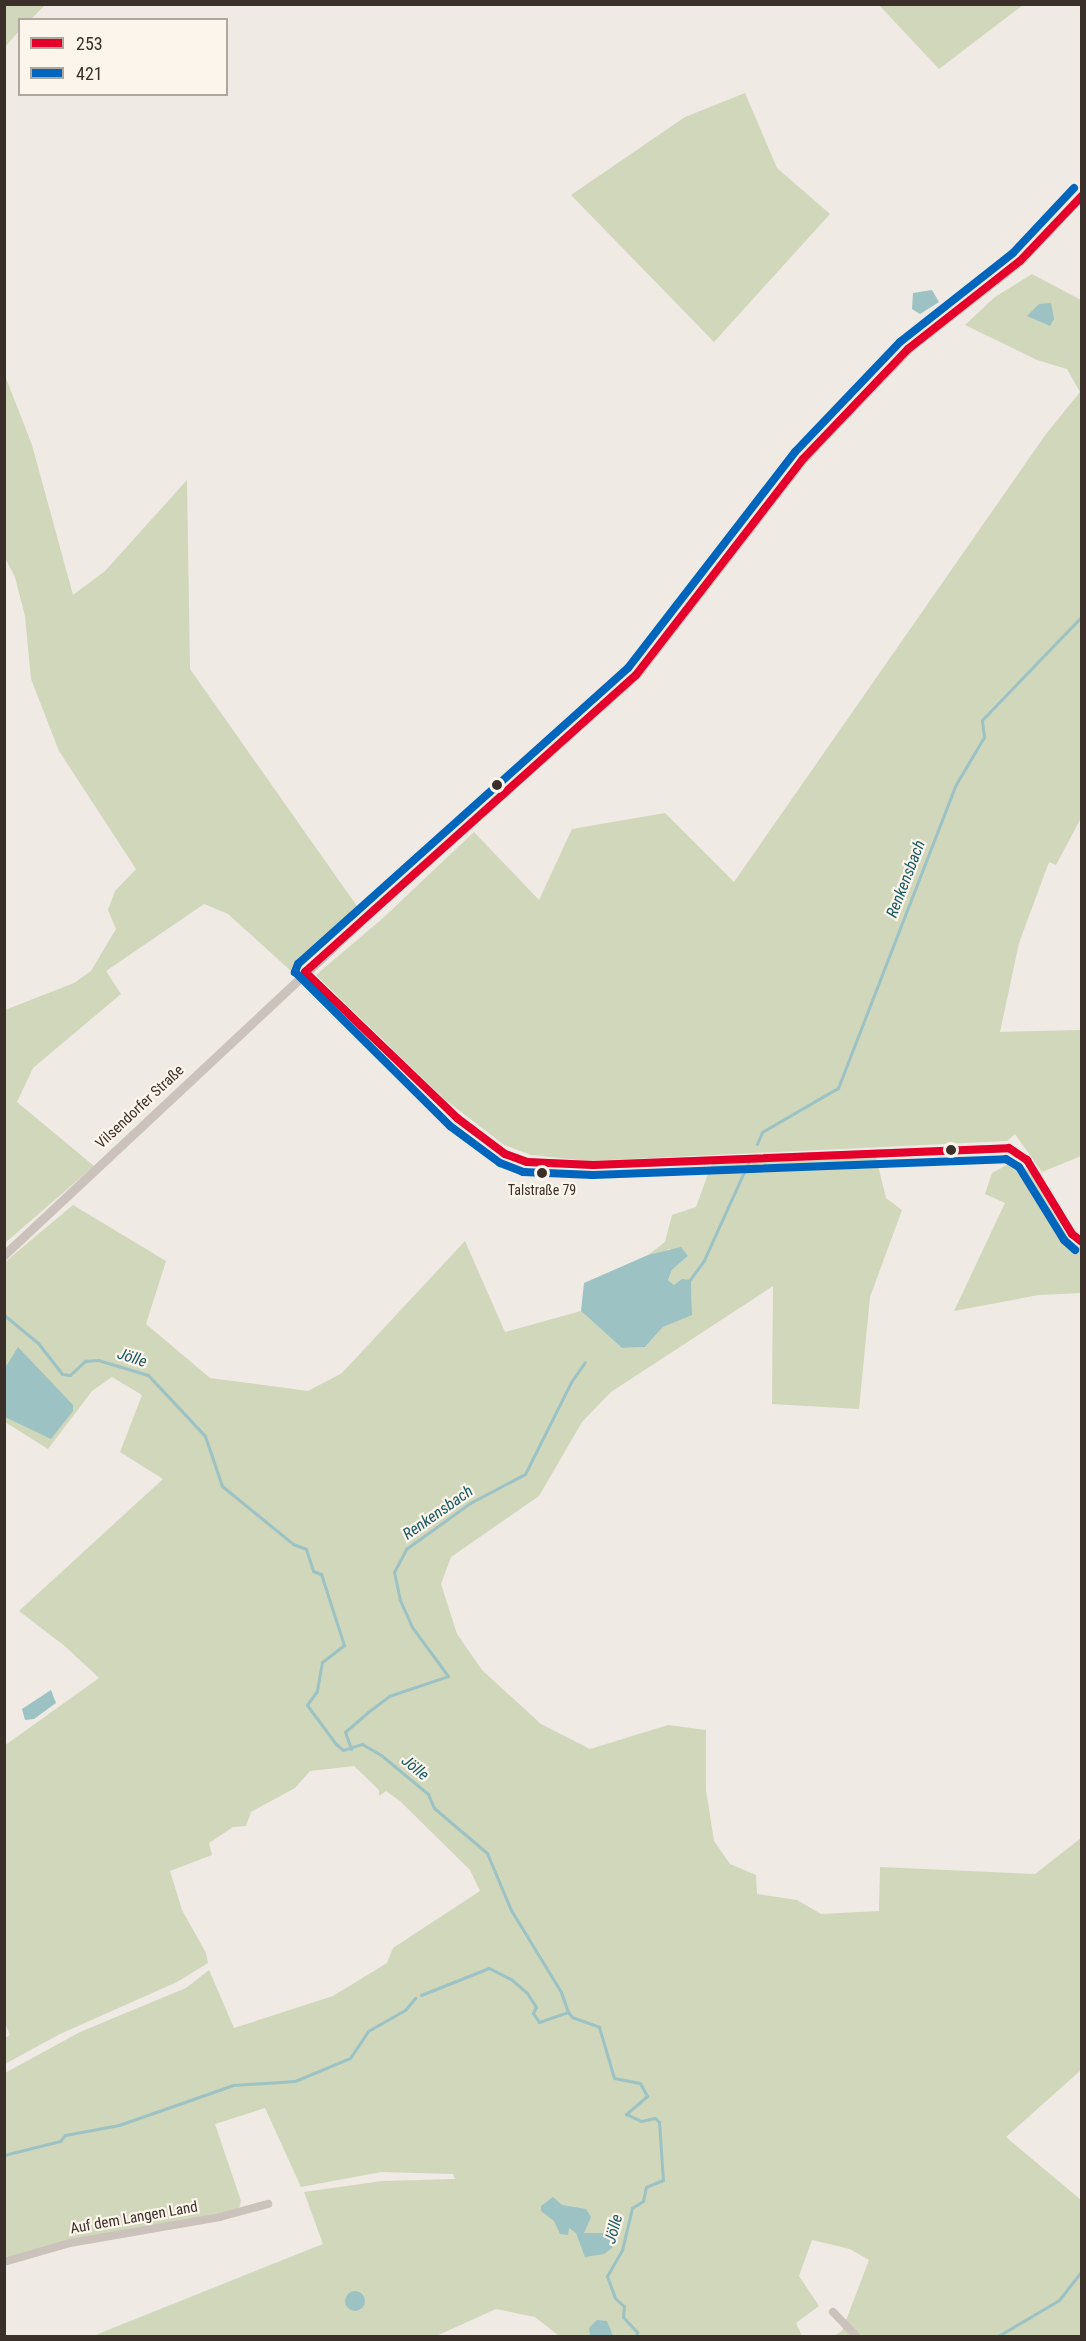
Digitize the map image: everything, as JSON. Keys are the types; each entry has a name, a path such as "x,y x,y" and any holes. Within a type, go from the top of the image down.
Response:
{"street":[{"name":"Vilsendorfer Straße","path":"4,1255 305,972 636,675 779,486 811,450 908,349 1008,271 1082,195"},
{"path":"305,972 458,1118 505,1154 527,1162 593,1165 1009,1148 1027,1160 1072,1234 1082,1242"},
{"name":"Auf dem Langen Land","path":"4,2262 70,2243 268,2204"},
{"path":"833,2312 855,2337"}],"green space":[{"path":"5,4 45,5 32,18 18,18 18,32 5,47"},
{"path":"879,5 1023,5 939,69"},
{"path":"745,93 777,168 830,214 714,342 571,195 685,117"},
{"path":"1032,274 1081,300 1081,818 1056,865 1049,862 1019,943 1000,1032 1081,1030 1081,1156 1042,1172 1015,1134 1007,1141 588,1161 531,1155 504,1145 443,1098 316,975 383,918 474,832 539,900 572,829 665,813 734,882 1046,434 1080,392 1067,369 1037,360 965,325 995,297"},
{"path":"4,373 32,445 73,595 105,571 187,480 190,669 359,909 291,971 228,914 204,904 106,971 121,994 33,1068 17,1102 94,1166 5,1243 5,1010 74,983 91,971 116,929 108,910 115,891 136,869 59,751 31,679 25,616 15,577 5,558"},
{"path":"876,1157 886,1198 902,1210 870,1297 859,1409 772,1404 773,1286 611,1392 582,1422 539,1496 451,1557 441,1584 457,1634 482,1670 541,1724 590,1749 668,1725 706,1730 706,1790 714,1841 730,1864 756,1875 757,1894 797,1900 821,1914 879,1911 880,1867 1035,1874 1081,1838 1081,2070 1006,2137 1081,2200 1081,2336 834,2336 842,2331 869,2260 850,2249 812,2240 799,2276 819,2306 796,2323 802,2336 559,2336 535,2317 496,2309 436,2336 93,2336 323,2244 304,2192 382,2181 455,2179 453,2174 381,2172 301,2187 265,2108 215,2124 241,2201 239,2209 5,2259 5,2073 80,2032 186,1988 209,1970 234,2028 333,1996 387,1963 393,1948 480,1891 470,1870 400,1801 386,1791 379,1796 379,1790 354,1766 310,1771 295,1788 251,1812 246,1826 233,1827 209,1843 212,1855 170,1871 182,1910 206,1953 208,1963 177,1982 60,2034 5,2064 5,2038 10,2035 4,2021 4,1746 99,1678 66,1647 19,1611 163,1479 120,1452 142,1395 112,1377 92,1391 48,1449 5,1422 5,1262 73,1205 166,1261 146,1324 210,1378 308,1391 342,1373 465,1241 505,1332 581,1311 622,1348 645,1347 663,1327 692,1314 691,1280 674,1285 668,1280 672,1270 688,1256 669,1249 659,1255 648,1255 665,1242 672,1215 696,1207 712,1163"},
{"path":"1016,1160 1030,1172 1070,1241 1081,1248 1081,1293 1039,1295 954,1311 1005,1203 985,1194 992,1173"}],"water":[{"path":"932,290 939,302 920,314 912,309 913,293"},
{"path":"1051,303 1054,319 1050,326 1027,316 1039,304"},
{"path":"681,1247 688,1256 672,1270 668,1280 674,1285 682,1279 691,1280 692,1315 663,1327 645,1347 622,1348 581,1311 584,1283 648,1255"},
{"path":"18,1347 73,1405 73,1411 51,1439 5,1417 5,1368"},
{"path":"51,1690 56,1703 34,1719 25,1720 22,1709"},
{"path":"553,2197 562,2205 586,2209 591,2217 584,2233 608,2233 613,2240 612,2248 604,2254 585,2257 576,2233 569,2228 568,2235 560,2234 554,2221 541,2211 541,2206"},
{"path":"355,2291 362,2294 365,2301 362,2308 355,2311 348,2308 345,2301 348,2294"},
{"path":"597,2320 607,2321 613,2336 590,2336 589,2328"}],"waterway":[{"name":"Renkensbach","path":"757,1144 762,1132 838,1088 955,786 984,737 982,720 1082,616"},
{"name":"Renkensbach","path":"689,1281 704,1260 748,1163"},
{"name":"Jölle","path":"4,1315 38,1343 62,1374 70,1375 85,1361 98,1360 148,1375 205,1436 222,1486 293,1544 306,1549 313,1571 321,1574 344,1645 322,1662 317,1691 307,1705 343,1750 362,1744 381,1755 428,1794 434,1808 487,1853 511,1910 561,1992 568,2012 572,2017 599,2027 614,2078 640,2083 647,2096 626,2114 641,2121 655,2118 659,2122 663,2180 646,2187 643,2201 632,2208 622,2250 607,2276 615,2298 624,2306 623,2317 637,2332 636,2336"},
{"name":"Renkensbach","path":"351,1749 345,1732 389,1696 448,1676 412,1627 400,1600 394,1572 406,1549 470,1503 525,1474 571,1382 585,1362"},
{"path":"421,1995 489,1968 511,1979 527,1993 536,2007 533,2013 539,2022 568,2012"},
{"path":"4,2155 60,2141 65,2135 119,2125 233,2085 295,2081 350,2058 368,2031 405,2010 415,1998"},
{"path":"998,2336 1059,2300 1082,2271"}],"transit line":[{"name":"421","path":"1074,188 1013,253 900,342 795,452 628,668 298,964 295,972 450,1126 500,1163 523,1172 593,1175 1006,1159 1019,1167 1064,1240 1075,1250"},
{"name":"253","path":"305,972 636,675 803,459 908,349 1020,261 1082,196"},
{"name":"253","path":"305,972 457,1118 505,1154 527,1162 593,1165 1009,1148 1027,1160 1072,1234 1082,1242"}],"place":[{"name":"Talstraße 79","path":"542,1173"}]}
